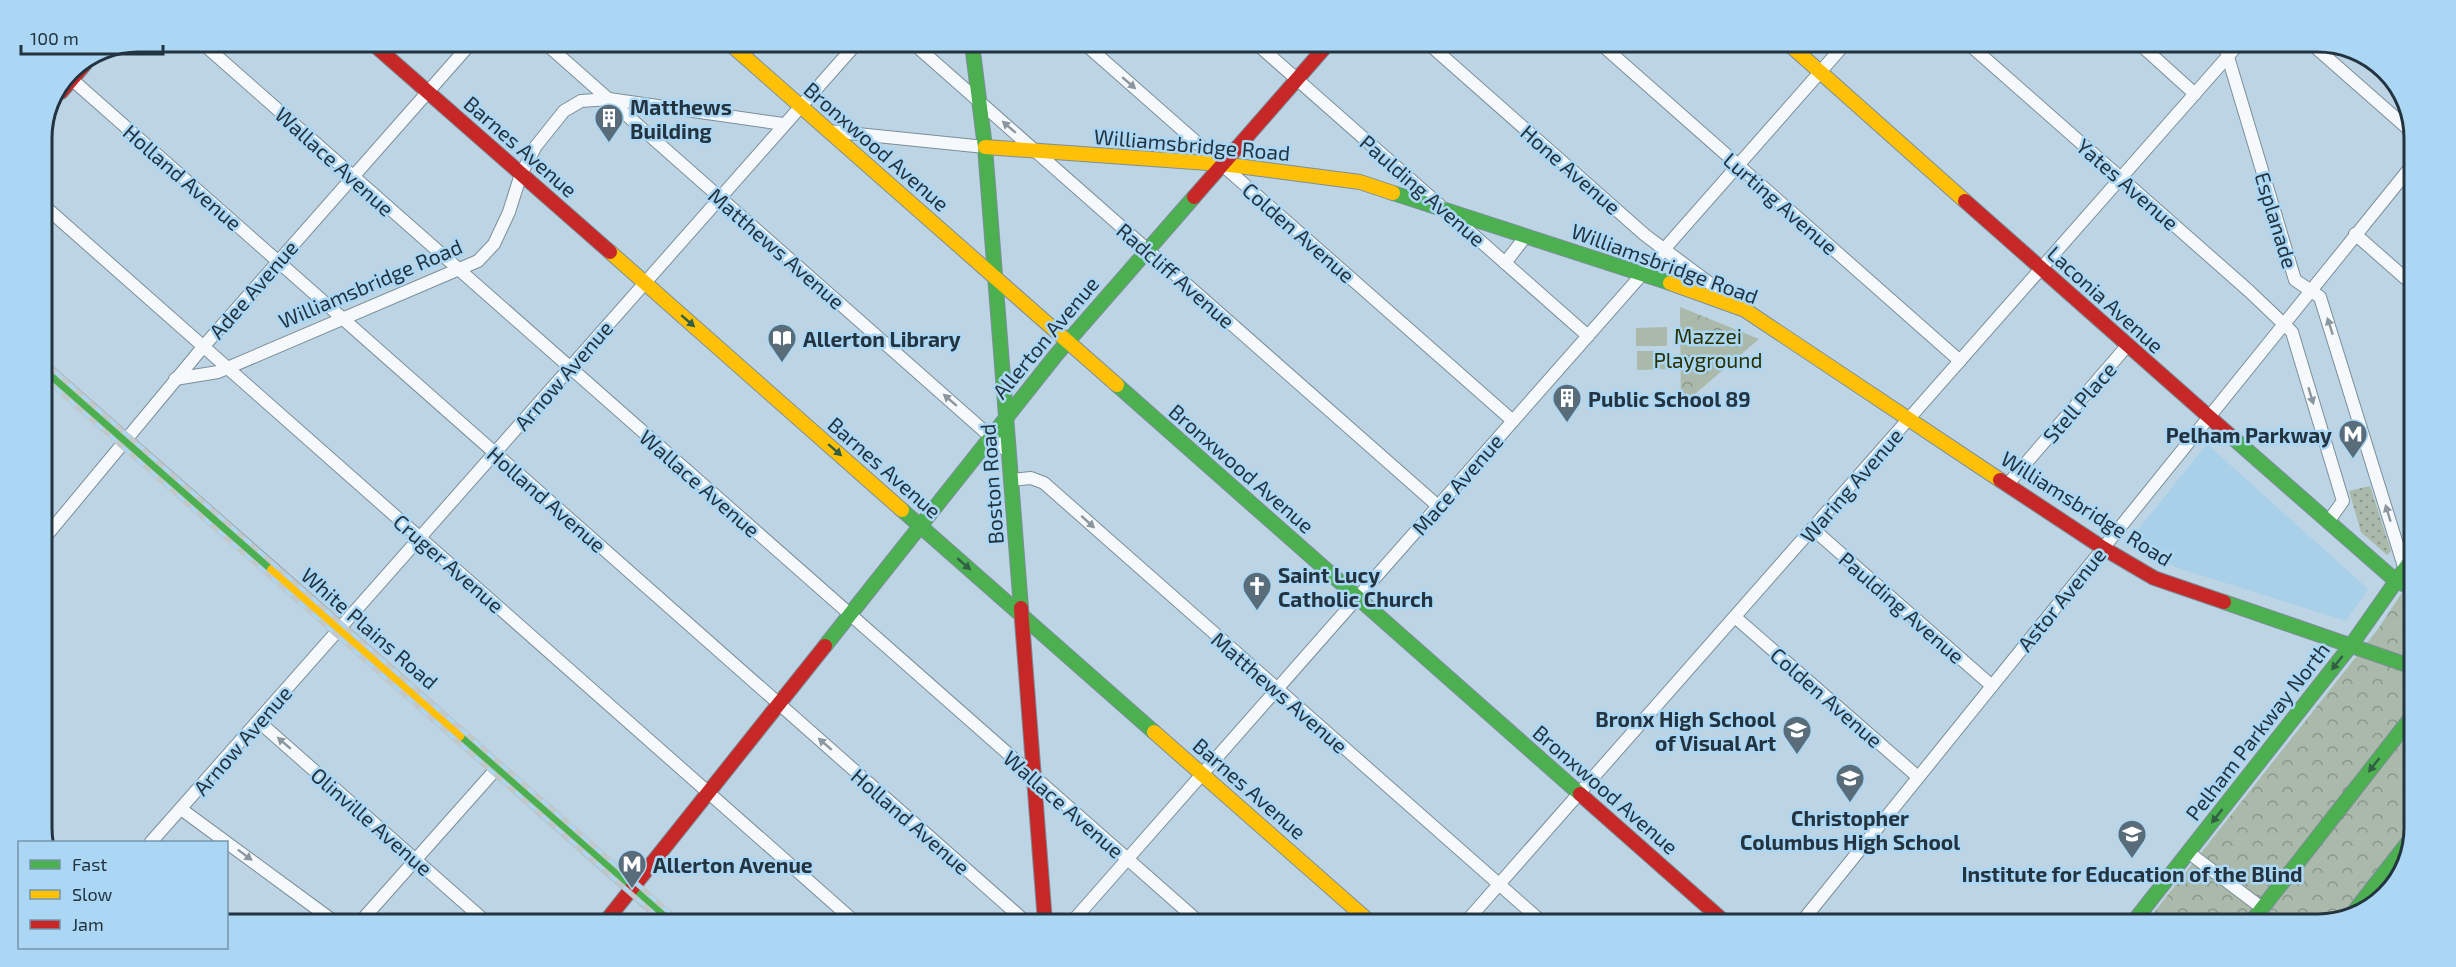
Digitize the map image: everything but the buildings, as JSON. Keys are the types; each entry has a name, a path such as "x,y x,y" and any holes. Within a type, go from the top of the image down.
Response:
{"main road":[{"name":"Barnes Avenue","path":"383,53 1361,914"},
{"name":"Bronxwood Avenue","path":"740,53 1716,914"},
{"name":"Boston Road","path":"973,53 985,147 1044,914"},
{"name":"Allerton Avenue","path":"612,914 1067,341 1321,53"},
{"name":"Laconia Avenue","path":"1799,53 2208,418 2396,581 2404,584"},
{"name":"Williamsbridge Road","path":"985,147 1038,153 1222,164 1360,182 1643,273 1745,310 2103,548 2154,578 2404,664"},
{"name":"White Plains Road","path":"52,376 662,914"},
{"name":"Pelham Parkway North","path":"2140,914 2352,644 2404,570"},
{"path":"2257,914 2404,726"},
{"path":"2361,902 2400,853"}],"street":[{"name":"Wallace Avenue","path":"213,53 1190,914"},
{"name":"Adee Avenue","path":"53,525 175,379 462,53"},
{"name":"Matthews Avenue","path":"556,53 1009,453"},
{"name":"Arnow Avenue","path":"153,841 848,53"},
{"name":"Radcliff Avenue","path":"924,53 1438,506"},
{"name":"Colden Avenue","path":"1095,53 1513,421"},
{"name":"Paulding Avenue","path":"1267,53 1588,336"},
{"name":"Hone Avenue","path":"1439,53 1645,235 1745,310"},
{"name":"Lurting Avenue","path":"1611,53 1960,362"},
{"name":"Mace Avenue","path":"1079,914 1837,53"},
{"name":"Yates Avenue","path":"1979,53 2283,323"},
{"path":"2150,53 2195,94"},
{"name":"Waring Avenue","path":"1473,914 2195,94 2225,53"},
{"name":"Esplanade","path":"2226,53 2295,280 2320,297 2404,551"},
{"path":"2322,53 2402,123"},
{"name":"Holland Avenue","path":"75,82 1017,914"},
{"name":"Williamsbridge Road","path":"175,379 218,372 478,261 494,244 509,212 521,174 536,146 564,111 581,101 609,99 783,124"},
{"name":"Williamsbridge Road","path":"828,131 985,147"},
{"name":"Astor Avenue","path":"1808,914 2403,176"},
{"name":"Cruger Avenue","path":"52,213 846,914"},
{"path":"2355,234 2403,276"},
{"path":"1505,263 1526,236"},
{"path":"2283,323 2292,332 2343,501 2328,522"},
{"name":"Stell Place","path":"2007,485 2127,346"},
{"name":"Matthews Avenue","path":"1012,480 1035,478 1044,483 1533,914"},
{"name":"Paulding Avenue","path":"1813,529 1992,686"},
{"name":"Colden Avenue","path":"1735,616 1918,777"},
{"name":"Olinville Avenue","path":"258,721 477,914"},
{"path":"367,914 497,768"},
{"path":"181,809 225,841"},
{"path":"228,844 324,914"},
{"path":"2188,852 2262,908"}],"shaded area":[{"path":"2207,444 2368,589 2346,621 2178,568 2128,542"}],"green space":[{"name":"Mazzei Playground","path":"1680,307 1759,339 1681,406"},
{"path":"1667,327 1667,346 1636,346 1636,328"},
{"path":"1637,351 1668,351 1668,369 1637,370"},
{"path":"2370,486 2391,551 2387,555 2361,532 2349,491"},
{"path":"2404,590 2404,828 2403,836 2345,910 2317,914 2153,914 2378,629"}],"railway":[{"path":"52,369 671,914"},
{"path":"52,385 654,914"}],"traffic: fast":[{"path":"973,53 985,147 1021,608"},
{"path":"1393,193 1670,283"},
{"path":"825,646 1056,355 1194,197"},
{"path":"52,376 274,571"},
{"path":"1117,385 1580,794"},
{"path":"2233,438 2396,581 2404,584"},
{"path":"902,510 1154,732"},
{"path":"2140,914 2352,644 2404,570"},
{"path":"2224,602 2404,664"},
{"path":"2258,914 2404,727"},
{"path":"458,734 662,914"},
{"path":"2361,902 2400,853"}],"traffic: slow":[{"path":"740,53 1117,385"},
{"path":"1799,53 1965,201"},
{"path":"985,147 1222,164 1360,182 1393,193"},
{"path":"610,252 902,510"},
{"path":"1670,283 1745,310 2000,480"},
{"path":"274,571 458,734"},
{"path":"1154,732 1361,914"}],"traffic: jam":[{"path":"383,53 610,252"},
{"path":"1194,197 1320,53"},
{"path":"1965,201 2233,438"},
{"path":"2000,480 2103,548 2154,578 2224,602"},
{"path":"1021,608 1044,914"},
{"path":"612,914 825,646"},
{"path":"1580,794 1716,914"}],"place":[{"name":"Matthews Building","path":"609,144"},
{"name":"Allerton Library","path":"782,364"},
{"name":"Public School 89","path":"1567,424"},
{"name":"Pelham Parkway","path":"2353,460"},
{"name":"Saint Lucy Catholic Church","path":"1257,612"},
{"name":"Bronx High School of Visual Art","path":"1797,756"},
{"name":"Christopher Columbus High School","path":"1850,804"},
{"name":"Institute for Education of the Blind","path":"2132,860"},
{"name":"Allerton Avenue","path":"632,890"}]}
